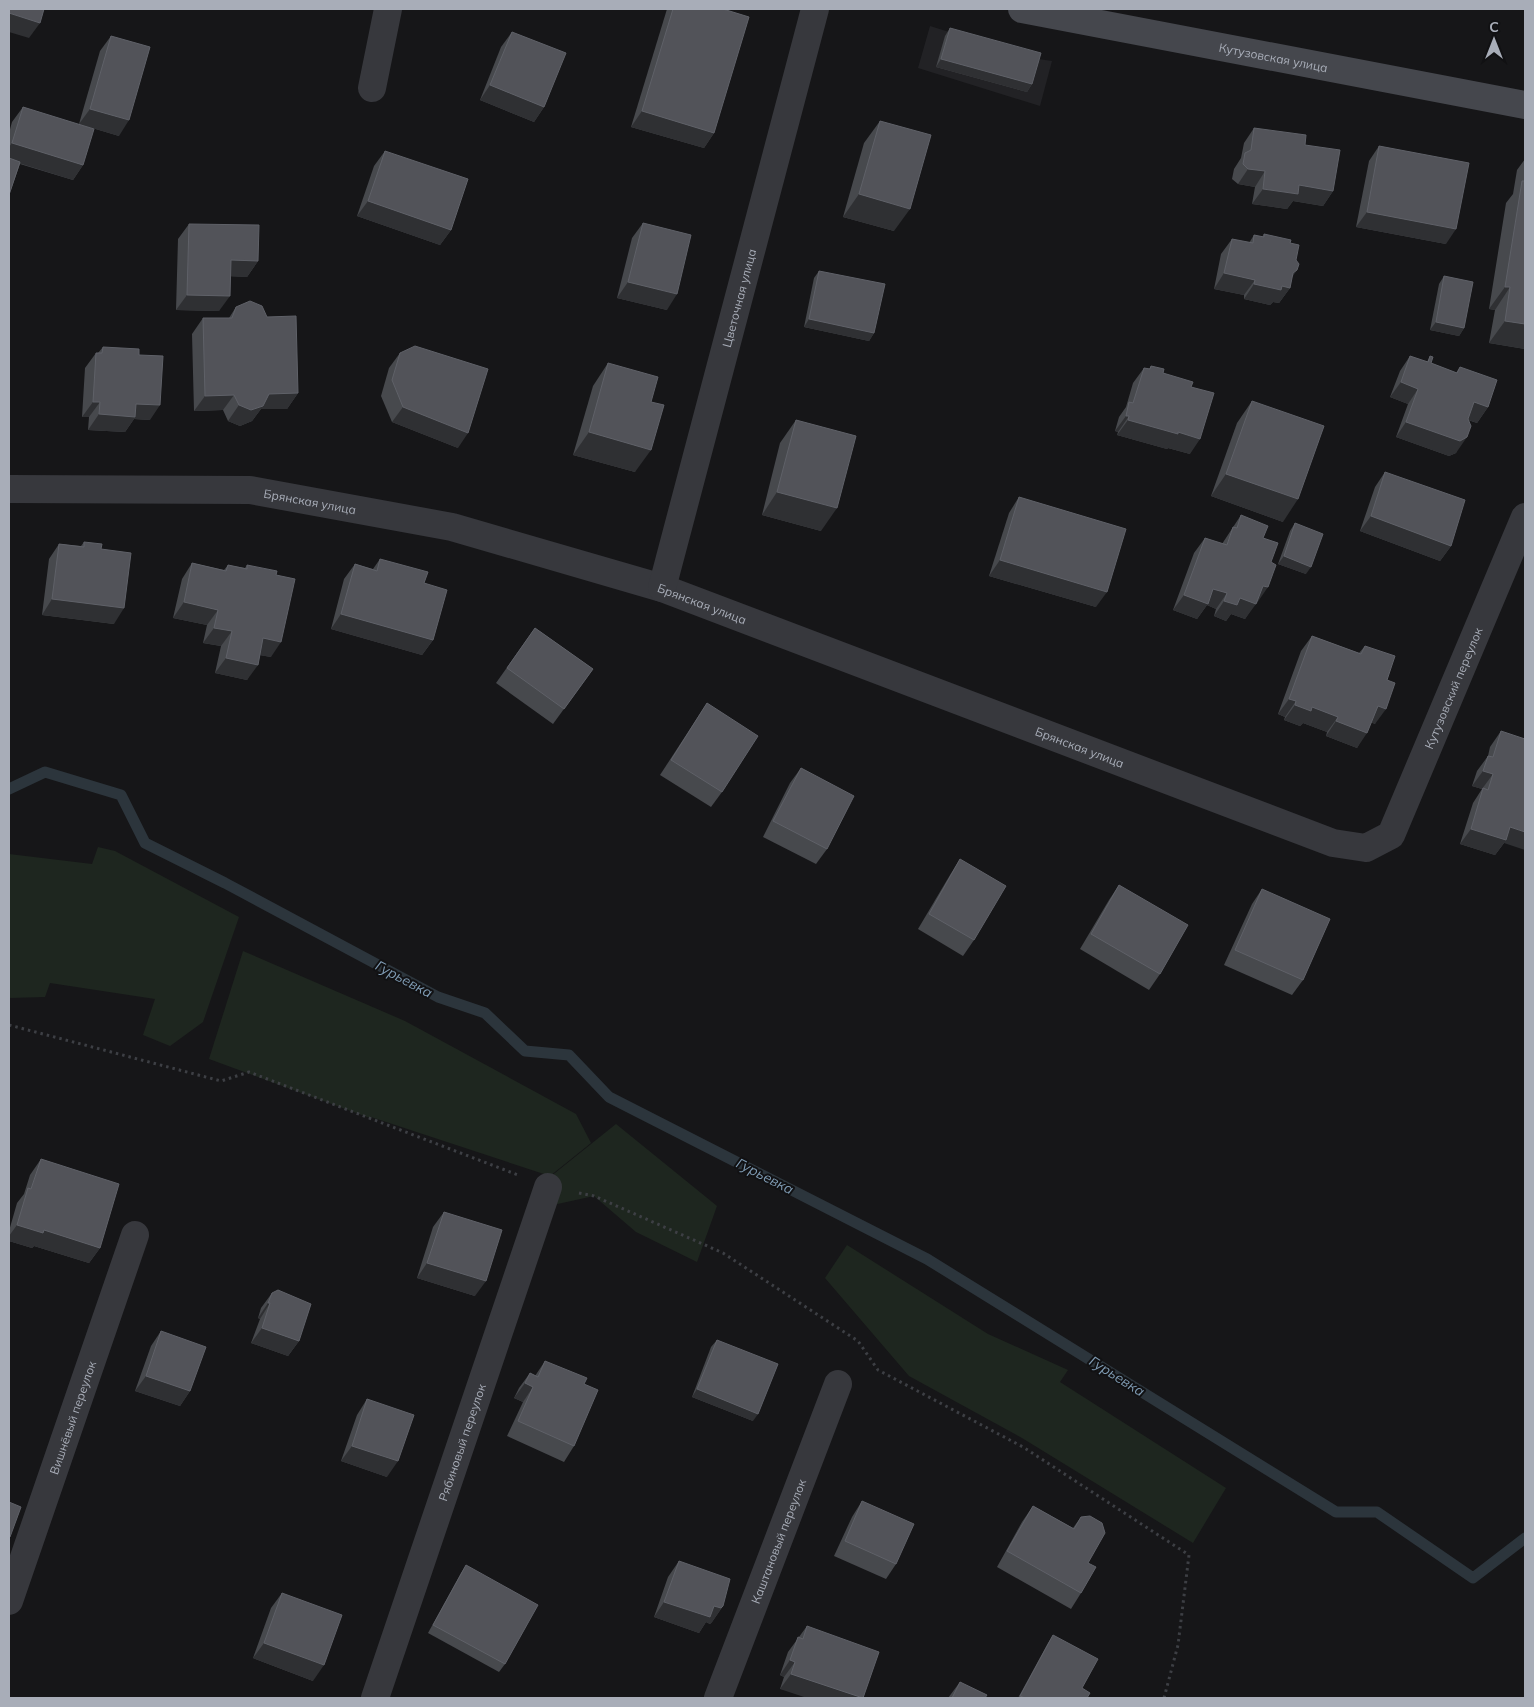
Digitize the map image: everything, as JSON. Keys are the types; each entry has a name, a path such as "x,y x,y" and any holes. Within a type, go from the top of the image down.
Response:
{"street":[{"path":"372,88 388,9"},
{"name":"Цветочная улица","path":"662,588 815,9"},
{"name":"Кутузовская улица","path":"1022,9 1525,105"},
{"name":"Брянская улица","path":"9,488 250,490 452,527 662,588 1333,843 1366,848"},
{"name":"Кутузовский переулок","path":"1366,848 1391,835 1525,516"},
{"name":"Рябиновый переулок","path":"375,1698 548,1187"},
{"name":"Вишнёвый переулок","path":"9,1601 135,1235"},
{"name":"Каштановый переулок","path":"718,1698 838,1384"}],"path":[{"path":"9,1025 221,1081 249,1072 548,1187 594,1196 723,1253 858,1341 878,1370 1023,1447 1189,1554 1178,1645 1164,1698"}],"shaded area":[{"path":"930,26 1032,58 1052,61 1040,106 918,68"},
{"path":"98,847 115,851 239,917 203,1022 170,1046 143,1035 155,999 50,983 45,997 9,998 9,854 92,864"},
{"path":"243,951 405,1021 576,1114 591,1143 550,1176 370,1118 209,1059"},
{"path":"616,1124 717,1206 697,1262 636,1232 594,1196 553,1205 550,1177"},
{"path":"847,1245 988,1334 1068,1370 1060,1382 1226,1488 1193,1543 1022,1438 909,1376 825,1278"}],"building":[{"path":"9,9 44,9 40,23 9,13"},
{"path":"673,9 723,9 749,17 714,133 642,111"},
{"path":"950,28 1041,53 1032,84 941,59"},
{"path":"512,32 566,53 544,107 490,85"},
{"path":"111,36 150,47 129,120 90,109"},
{"path":"23,107 94,129 83,165 12,143"},
{"path":"880,121 931,135 910,209 859,194"},
{"path":"1254,128 1306,135 1305,145 1340,150 1333,191 1299,185 1298,194 1263,189 1265,171 1248,169 1243,164 1245,153 1251,150"},
{"path":"1379,146 1469,163 1456,229 1367,212"},
{"path":"385,151 468,179 451,230 368,201"},
{"path":"9,158 20,162 9,195"},
{"path":"1522,181 1525,181 1525,324 1505,321 1510,287 1505,287"},
{"path":"643,223 691,235 677,294 628,282"},
{"path":"189,224 259,225 258,261 231,260 230,296 187,295"},
{"path":"1264,234 1291,240 1290,243 1299,245 1296,260 1299,264 1297,270 1293,273 1290,288 1282,286 1281,290 1254,284 1255,280 1224,273 1232,239 1253,243 1254,235 1264,237"},
{"path":"819,271 885,284 874,333 809,319"},
{"path":"1444,276 1473,282 1464,328 1436,322"},
{"path":"250,301 262,306 267,317 296,316 298,393 269,394 263,406 251,410 239,405 234,395 205,396 203,318 232,318 236,307"},
{"path":"415,346 488,369 468,433 403,407 392,380 400,353"},
{"path":"103,347 139,349 139,355 163,356 160,405 136,404 135,417 99,414 100,402 93,402 96,353 102,353"},
{"path":"1410,356 1428,362 1430,356 1433,357 1431,363 1457,373 1460,367 1497,380 1488,407 1474,402 1468,419 1471,426 1467,437 1460,441 1406,422 1418,389 1401,382"},
{"path":"608,363 658,377 651,402 664,405 651,450 589,432"},
{"path":"1151,366 1164,369 1163,373 1193,382 1191,387 1214,393 1200,439 1128,420 1129,416 1126,416 1129,402 1133,403 1144,368 1150,369"},
{"path":"1252,401 1324,426 1298,499 1226,474"},
{"path":"796,420 856,436 837,508 777,492"},
{"path":"1385,472 1465,500 1451,546 1371,516"},
{"path":"1019,497 1126,529 1107,592 1000,560"},
{"path":"1241,515 1268,526 1263,538 1278,543 1271,562 1276,565 1268,587 1263,586 1256,604 1240,598 1237,605 1224,601 1227,593 1213,589 1208,604 1184,595 1205,538 1227,545 1233,527 1237,528"},
{"path":"1295,523 1323,534 1311,567 1284,556"},
{"path":"84,542 102,544 101,549 131,553 124,608 52,599 59,544 84,547"},
{"path":"380,559 428,572 424,583 447,590 433,640 341,614 355,564 377,571"},
{"path":"192,563 226,571 228,565 247,569 247,565 277,571 276,575 295,579 281,642 263,638 258,665 226,658 232,631 214,628 218,610 184,602"},
{"path":"535,628 593,669 564,709 507,668"},
{"path":"1312,636 1361,654 1365,646 1395,656 1387,680 1395,683 1386,709 1378,706 1367,733 1336,721 1338,717 1312,707 1311,711 1295,705 1296,701 1289,699"},
{"path":"707,703 758,736 722,792 671,760"},
{"path":"1501,731 1525,739 1525,832 1510,827 1506,840 1471,829 1483,788 1488,790 1493,774 1483,771 1488,756 1493,757"},
{"path":"801,768 854,796 827,849 773,821"},
{"path":"960,859 1006,886 974,940 929,914"},
{"path":"1119,885 1188,925 1160,974 1091,934"},
{"path":"1262,889 1330,919 1303,980 1235,950"},
{"path":"41,1159 119,1184 100,1248 44,1230 43,1233 17,1225 28,1188 31,1189"},
{"path":"444,1212 502,1230 486,1281 427,1263"},
{"path":"278,1290 311,1304 299,1341 262,1328 272,1293"},
{"path":"161,1331 206,1347 190,1391 146,1376"},
{"path":"717,1340 778,1364 758,1414 697,1389"},
{"path":"545,1361 587,1378 584,1384 598,1390 574,1446 518,1421 533,1387 525,1383 530,1373 538,1377"},
{"path":"367,1399 414,1415 398,1461 352,1446"},
{"path":"862,1501 914,1524 896,1564 845,1541"},
{"path":"9,1502 21,1507 10,1537 9,1537"},
{"path":"1033,1506 1074,1529 1081,1517 1090,1516 1102,1523 1105,1533 1088,1563 1096,1567 1081,1593 1007,1551"},
{"path":"679,1561 730,1579 723,1606 721,1608 714,1606 710,1617 664,1602"},
{"path":"466,1565 538,1605 505,1664 433,1625"},
{"path":"282,1593 342,1615 324,1665 264,1643"},
{"path":"807,1626 879,1652 863,1698 791,1674 795,1662 790,1660 798,1637 803,1639"},
{"path":"1053,1635 1098,1659 1082,1688 1090,1693 1087,1698 1025,1698 1020,1696"},
{"path":"960,1682 987,1695 985,1698 952,1698"}],"waterway":[{"name":"Гурьевка","path":"9,789 45,772 121,795 145,843 225,883 438,997 485,1013 525,1051 569,1055 609,1097 927,1259 1336,1512 1377,1512 1473,1578 1525,1538"}]}
